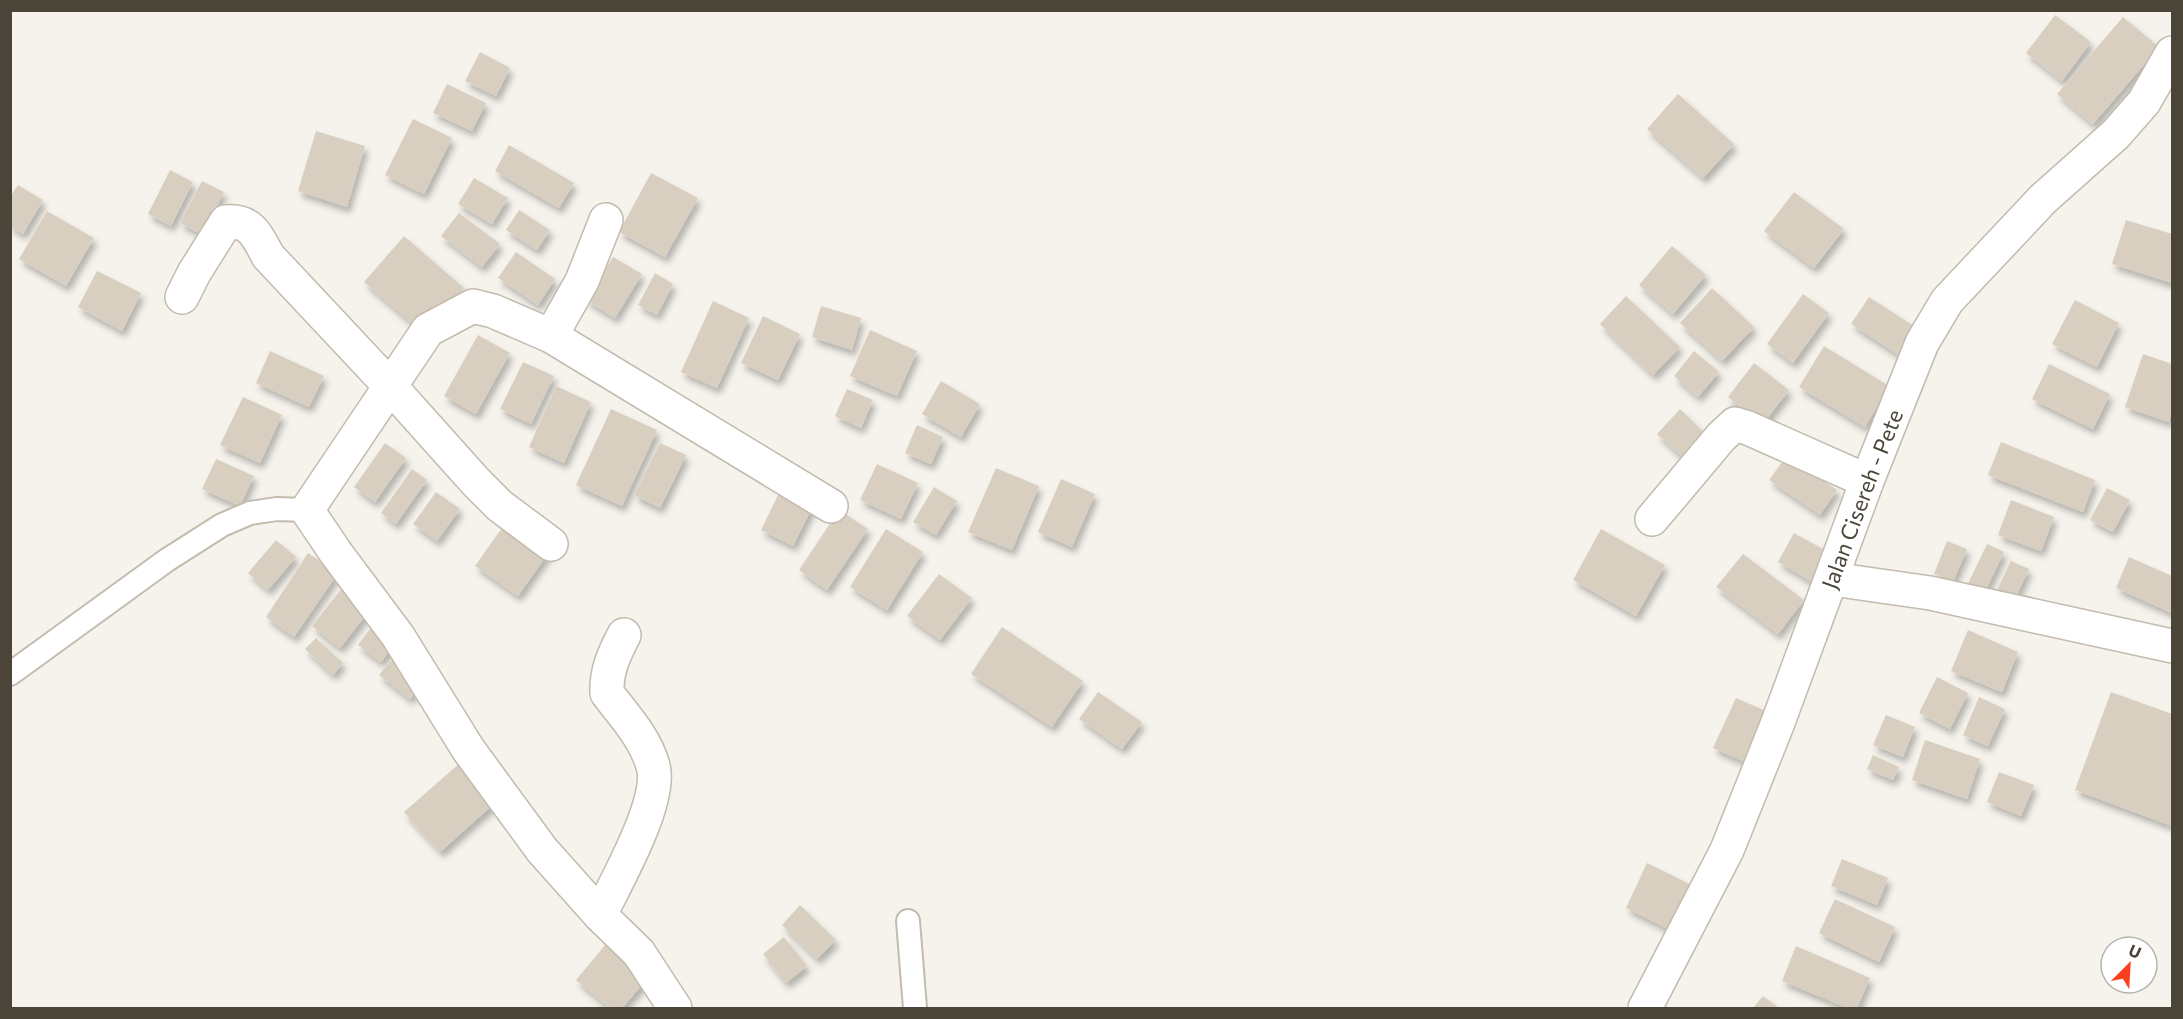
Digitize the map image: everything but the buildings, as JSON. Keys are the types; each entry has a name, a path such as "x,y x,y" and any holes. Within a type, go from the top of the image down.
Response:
{"street":[{"name":"Jalan Cisereh - Pete","path":"1645,1008 1727,850 1922,343 1947,301 2043,199 2116,134 2144,102 2172,53"},
{"path":"551,336 582,281 606,220"},
{"path":"182,297 225,222 236,221 248,226 258,236 268,256 500,506 551,544"},
{"path":"675,1008 639,953 600,915 542,850 468,749 398,636 342,562 307,510 428,330 465,309 479,307 551,336 831,506"},
{"path":"1652,519 1721,437 1735,424 1867,482"},
{"path":"1832,579 1930,593 2172,646"},
{"path":"600,915 643,824 656,781 649,754 637,731 607,693 609,670 624,635"}],"lane":[{"path":"10,674 167,561 222,525 250,513 277,509 307,510"},
{"path":"908,921 915,1008"}]}
